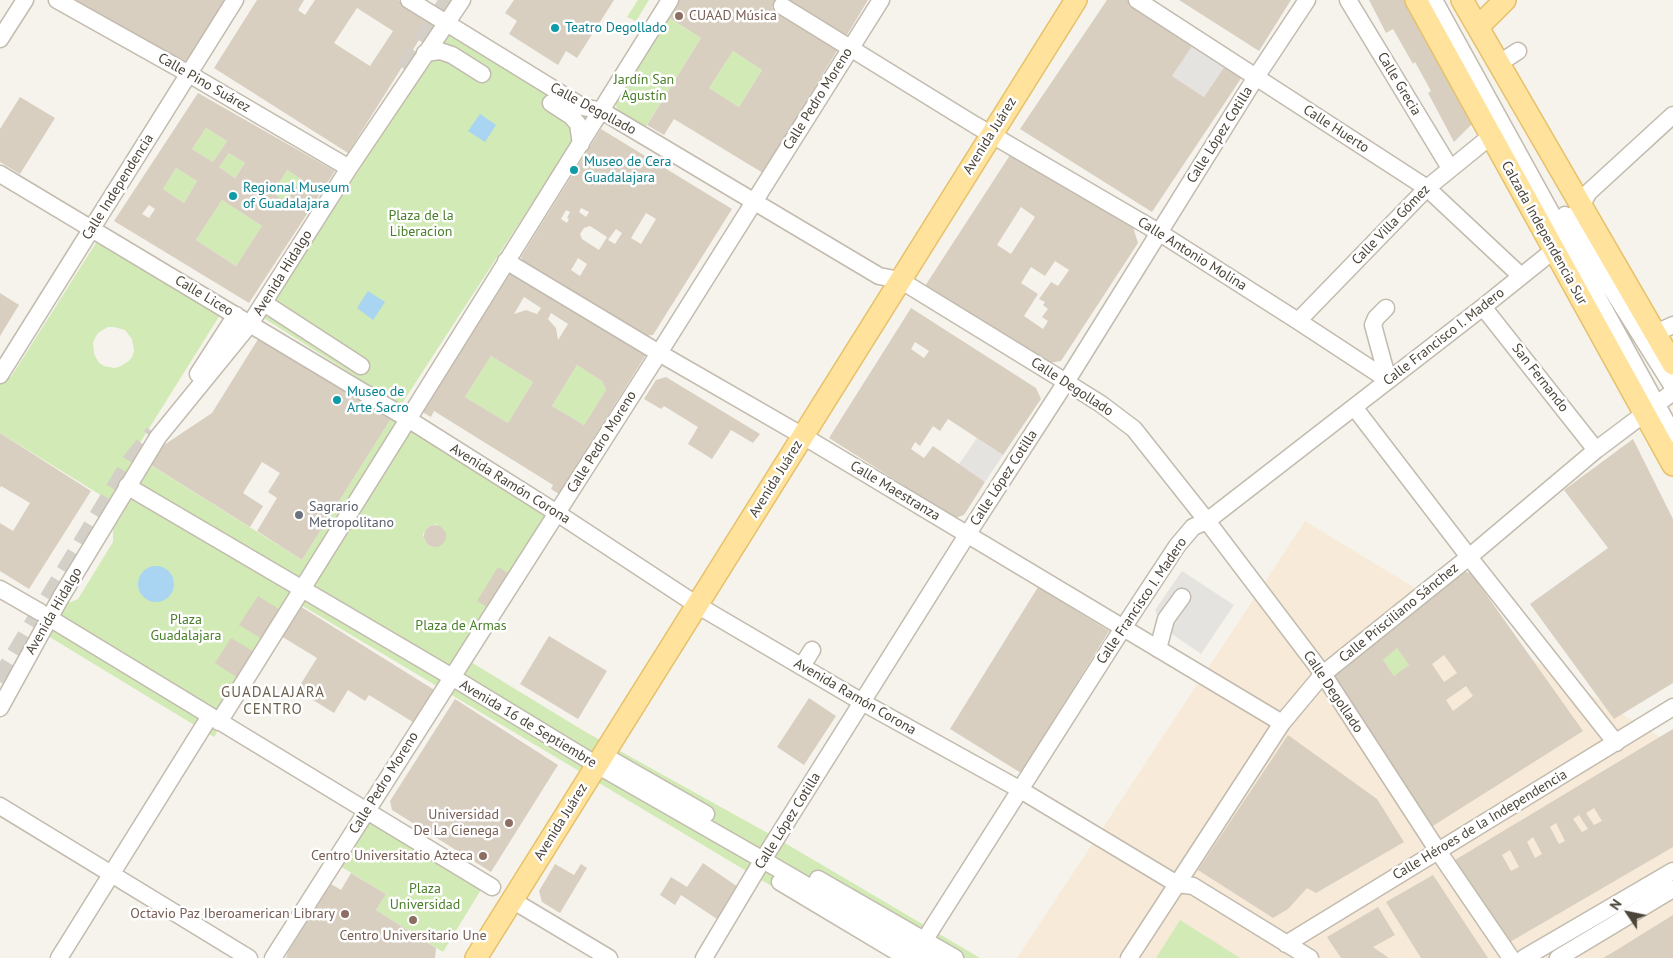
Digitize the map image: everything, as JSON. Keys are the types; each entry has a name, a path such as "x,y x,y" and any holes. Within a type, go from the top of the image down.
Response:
{"main road":[{"name":"Avenida Juárez","path":"476,958 1076,0"},
{"name":"Calzada Independencia Sur","path":"1416,0 1491,136 1562,236 1650,409 1673,464"},
{"path":"1462,0 1581,204 1665,329 1673,364"},
{"path":"1478,27 1505,0"}],"street":[{"path":"0,40 25,0"},
{"name":"Calle Pino Suárez","path":"57,0 189,74 349,168"},
{"name":"Calle Independencia","path":"0,375 235,0"},
{"name":"Calle Degollado","path":"409,0 583,107 602,111 879,276 900,280 1101,404 1134,429 1207,521 1323,674 1438,851 1511,958"},
{"name":"Avenida Hidalgo","path":"158,437 250,324 349,168 462,0"},
{"path":"602,111 601,91 658,0"},
{"path":"59,958 111,874 302,589 670,0"},
{"name":"Calle Pedro Moreno","path":"273,958 659,353 881,0"},
{"name":"Calle Huerto","path":"1137,0 1427,188 1521,276"},
{"name":"Calle López Cotilla","path":"704,958 763,860 967,534 1160,233 1256,77 1286,21 1307,0"},
{"name":"Calle Grecia","path":"1348,0 1450,168"},
{"path":"1434,0 1562,236 1673,387"},
{"path":"1445,0 1562,236"},
{"name":"Calle Antonio Molina","path":"782,6 991,134 1160,233 1298,320 1388,380"},
{"path":"425,53 440,51 452,55 482,74"},
{"path":"1498,64 1518,51"},
{"path":"551,103 571,116 578,124 581,144"},
{"path":"1562,236 1589,192 1673,115"},
{"name":"Calle Villa Gómez","path":"1298,320 1427,188 1491,136"},
{"name":"Calle Liceo","path":"0,174 408,420"},
{"name":"Calle Francisco I. Madero","path":"919,953 1019,789 1177,546 1193,527 1207,521 1484,307 1521,276 1562,236"},
{"name":"Calle Maestranza","path":"506,261 659,353 803,436 1282,723"},
{"path":"264,303 361,366"},
{"name":"San Fernando","path":"1484,307 1596,450"},
{"path":"1386,308 1376,318 1373,325 1388,380"},
{"name":"Avenida Hidalgo","path":"0,708 61,597 127,486 236,315"},
{"name":"Calle Prisciliano Sánchez","path":"1129,958 1282,723 1323,674 1469,557 1596,450 1673,392"},
{"path":"1354,406 1469,557 1616,743"},
{"path":"1650,409 1673,434"},
{"name":"Avenida Ramón Corona","path":"408,420 557,513 697,605 862,702 1019,789 1177,884 1193,886 1310,958"},
{"name":"Avenida 16 de Septiembre","path":"127,486 919,953 955,958"},
{"path":"0,588 40,612"},
{"path":"1158,649 1166,619 1182,597"},
{"path":"56,622 492,887"},
{"path":"802,666 812,650"},
{"name":"Calle Héroes de la Independencia","path":"1286,944 1673,707"},
{"path":"0,806 249,958"},
{"name":"Avenida 16 de Septiembre","path":"763,860 919,953"},
{"path":"1524,958 1673,871"},
{"path":"1558,958 1673,889"},
{"path":"522,906 609,958"}],"shaded area":[{"path":"1195,42 1227,63 1204,97 1172,76"},
{"path":"977,438 1003,455 985,482 959,464"},
{"path":"1305,521 1673,745 1673,958 1017,958"},
{"path":"1182,571 1234,605 1201,654 1162,627 1155,610"}],"green space":[{"path":"638,0 649,0 636,21 627,17"},
{"name":"Jardín San Agustín","path":"663,14 701,38 643,131 619,116 613,94"},
{"name":"Plaza de la Liberacion","path":"456,23 594,108 401,405 262,317"},
{"path":"733,51 762,70 739,107 709,88"},
{"path":"206,128 227,141 213,162 192,149"},
{"path":"229,153 245,163 235,178 219,167"},
{"path":"176,168 197,181 184,203 163,189"},
{"path":"287,170 301,179 286,202 273,193"},
{"path":"222,200 262,226 236,266 196,240"},
{"path":"99,238 220,315 133,454 302,560 392,417 559,522 471,662 584,731 773,836 980,958 892,958 296,602 214,737 48,636 68,603 78,599 113,542 113,529 125,510 0,433 0,371 11,377","holes":["108,327 125,330 132,339 134,351 132,357 119,367 104,366 99,363 94,354 93,343 95,338 98,333","436,524 444,529 446,538 441,545 433,547 425,542 423,534 428,527"]},
{"path":"491,356 533,382 508,423 465,397"},
{"path":"577,365 602,381 606,390 584,425 552,406"},
{"path":"1397,648 1409,665 1394,676 1383,660"},
{"name":"Plaza Universidad","path":"370,818 482,888 443,952 376,910 386,894 340,866"},
{"path":"1180,920 1240,958 1156,958"}],"water":[{"path":"480,114 496,125 485,142 468,131"},
{"path":"368,291 385,302 373,320 357,308"},
{"path":"156,566 169,571 174,584 169,597 156,602 143,597 138,584 143,571"}],"building":[{"path":"75,0 227,0 190,59 180,63"},
{"path":"257,0 304,0 298,10 305,15 315,0 398,0 431,21 348,153 214,68","holes":["357,8 393,31 370,66 334,43"]},
{"name":"Teatro Degollado","path":"514,0 614,0 577,58 566,51 558,65 509,34 517,21 505,13"},
{"path":"679,0 776,0 772,8 838,49 763,173 674,119 664,135 647,125 701,38 668,17","holes":["733,51 762,70 739,107 709,88"]},
{"path":"785,0 868,0 844,40"},
{"path":"1107,0 1129,0 1195,42 1172,76 1204,97 1227,63 1242,77 1152,212 1020,129"},
{"path":"1179,0 1291,0 1259,51"},
{"path":"1369,0 1405,0 1472,124 1454,142 1428,93 1431,91 1415,62 1413,64 1393,29 1386,33"},
{"name":"Regional Museum of Guadalajara","path":"198,93 335,171 249,303 114,221","holes":["206,128 227,141 213,162 192,149","229,153 245,163 235,178 219,167","176,168 197,181 184,203 163,189","287,170 301,179 286,202 273,193","222,200 262,226 236,266 196,240","149,205 155,209 149,218 142,214"]},
{"path":"20,97 55,118 20,174 0,162 0,129"},
{"path":"601,129 732,209 653,335 642,336 524,265 521,257","holes":["581,208 589,212 586,217 579,212","566,210 570,212 567,223 561,219","646,213 656,219 641,244 631,238","590,226 607,237 599,250 582,239 580,234 584,228","616,229 622,233 615,244 608,240","578,258 587,264 580,276 571,270"]},
{"path":"1012,152 1133,227 1138,243 1061,361 1048,363 925,286","holes":["1021,207 1035,217 1011,254 997,245","1055,261 1069,270 1058,286 1051,282 1039,299 1045,302 1043,305 1048,309 1042,317 1048,321 1043,329 1024,316 1038,294 1021,283 1031,267 1045,276"]},
{"path":"513,269 647,353 566,482 569,485 562,496 551,489 553,485 434,411 431,417 419,410 426,398 430,401","holes":["524,297 541,308 537,314 526,310 514,314","551,313 568,324 558,340 556,328 548,319","491,356 533,382 508,423 465,397","577,365 602,381 606,390 584,425 552,406"]},
{"path":"0,293 19,305 0,336"},
{"path":"911,308 1036,388 1041,399 1003,455 948,419 940,431 933,426 920,446 915,442 911,449 924,458 933,446 985,482 964,515 955,518 829,438","holes":["915,342 929,351 924,358 911,349"]},
{"path":"260,336 392,417 302,560 257,531 277,498 268,492 280,473 262,462 243,493 263,506 250,527 151,465 164,445 212,413"},
{"path":"666,377 760,434 753,443 731,430 712,459 688,444 698,427 664,406 661,409 644,399 656,380"},
{"path":"0,433 91,491 29,589 0,571 0,523 13,531 30,503 1,486 0,488"},
{"path":"1633,439 1673,519 1673,683 1614,719 1530,604 1608,548 1564,490"},
{"path":"435,525 443,528 446,536 443,544 435,547 427,544 424,536 427,528"},
{"path":"498,567 513,576 492,610 477,601"},
{"path":"1459,571 1471,573 1583,731 1428,829 1332,678","holes":["1397,648 1409,665 1394,676 1383,660","1444,655 1457,673 1444,682 1432,664","1466,686 1473,696 1453,711 1446,700"]},
{"path":"1038,587 1109,631 1021,773 950,729"},
{"path":"258,596 282,611 264,640 239,625"},
{"path":"295,603 436,691 416,724 369,695 365,701 348,690 334,713 297,690 317,658 276,633"},
{"path":"549,636 607,671 578,719 520,684"},
{"path":"231,638 258,654 241,680 215,663"},
{"path":"809,698 836,716 804,765 777,747"},
{"path":"455,699 558,765 491,872 392,810 390,801"},
{"path":"1673,729 1673,847 1510,942 1501,940 1453,869 1455,860","holes":["1594,808 1602,821 1594,825 1586,813","1579,815 1588,829 1582,832 1573,819","1556,823 1565,841 1559,844 1550,827","1533,837 1542,854 1535,858 1527,842","1510,850 1519,867 1511,871 1502,855"]},
{"path":"1288,735 1377,799 1404,842 1316,893 1307,888 1288,909 1273,918 1198,870"},
{"path":"703,863 738,887 717,919 681,895 675,905 660,895 671,877 687,887"},
{"path":"555,864 574,875 581,864 587,868 560,913 542,902 539,891"},
{"name":"Octavio Paz Iberoamerican Library","path":"351,873 386,894 376,910 436,948 435,958 286,958 331,884 341,890"},
{"path":"1433,875 1488,958 1421,958 1386,902"},
{"path":"1378,907 1395,935 1373,947 1389,958 1341,958 1327,937"},
{"path":"1673,915 1673,958 1603,958 1615,951"}],"tunnel":[{"path":"406,70 450,0"},
{"path":"0,682 133,461 155,434"}],"place":[{"name":"CUAAD Música","path":"679,16"},
{"name":"Teatro Degollado","path":"555,28"},
{"name":"Museo de Cera Guadalajara","path":"574,170"},
{"name":"Regional Museum of Guadalajara","path":"233,196"},
{"name":"Museo de Arte Sacro","path":"337,400"},
{"name":"Sagrario Metropolitano","path":"299,515"},
{"name":"Universidad De La Cienega","path":"509,823"},
{"name":"Centro Universitatio Azteca","path":"483,856"},
{"name":"Octavio Paz Iberoamerican Library","path":"345,914"},
{"name":"Centro Universitario Une","path":"413,920"}],"district":[{"name":"GUADALAJARA CENTRO","path":"273,702"}],"park label":[{"name":"Plaza de Armas","path":"461,626"},
{"name":"Plaza Guadalajara","path":"186,628"}]}
